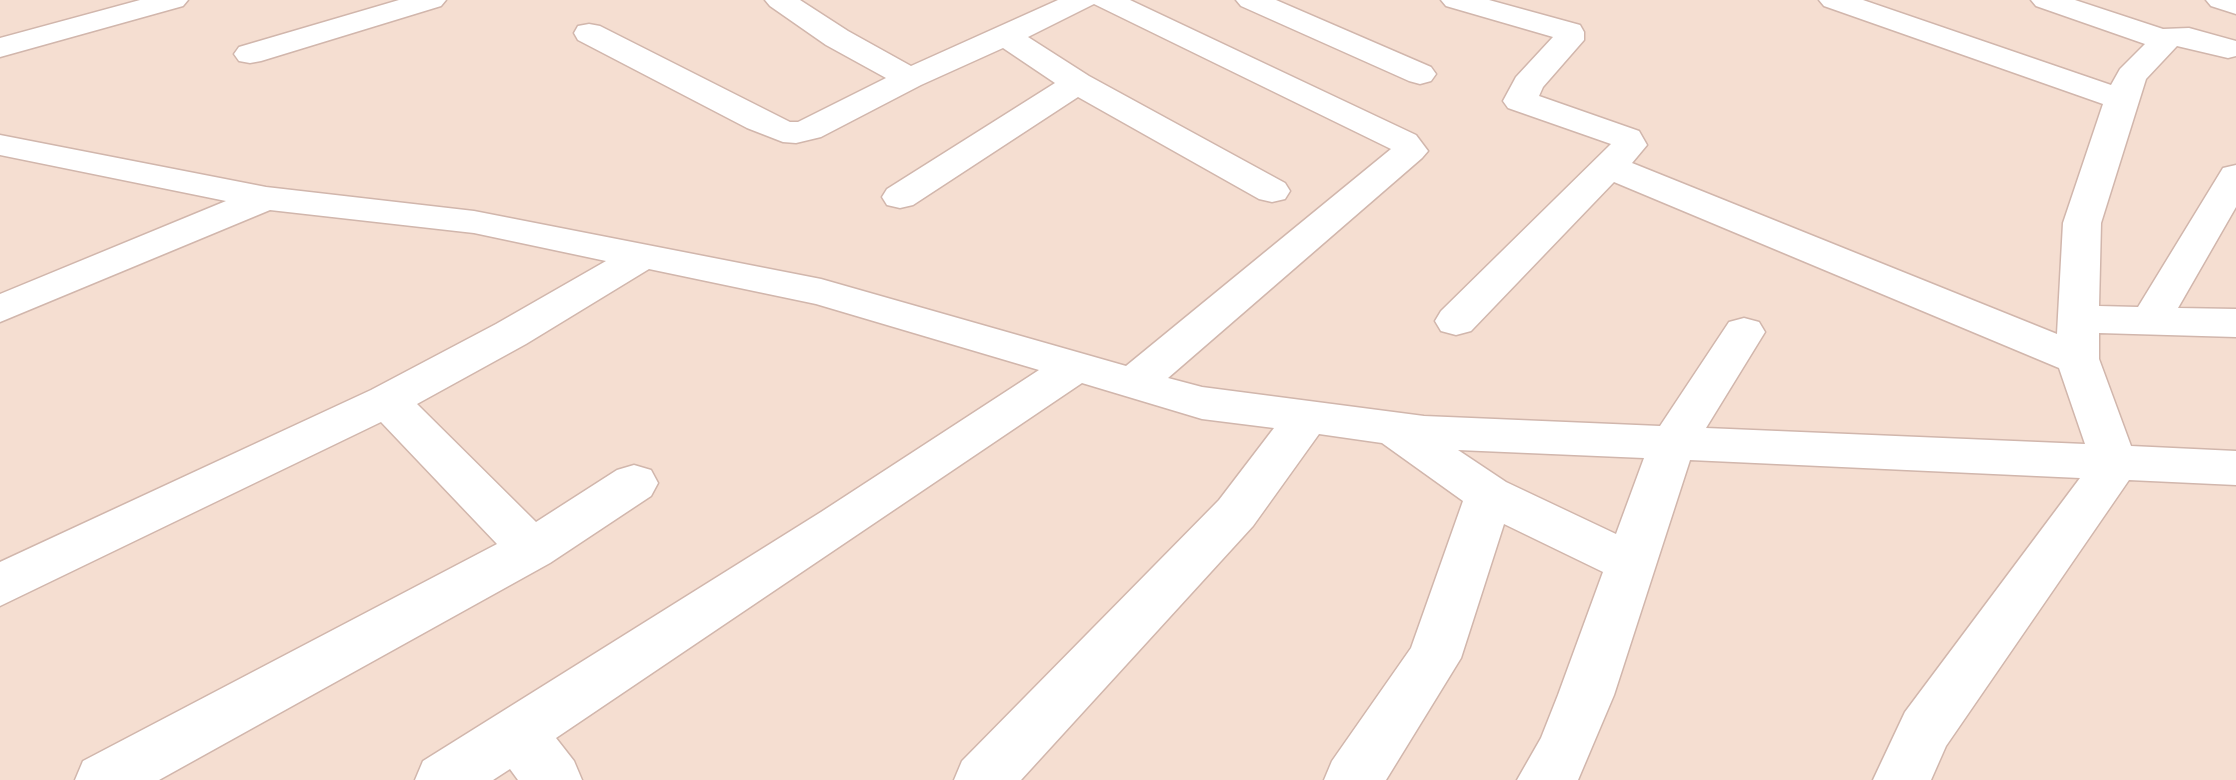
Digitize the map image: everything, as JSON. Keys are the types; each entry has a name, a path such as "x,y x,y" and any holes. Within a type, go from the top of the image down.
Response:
{"street":[{"path":"59,0 79,26"},
{"path":"0,48 173,0"},
{"path":"250,54 431,0"},
{"path":"780,0 837,38 910,78"},
{"path":"589,33 783,132 809,130 910,78 1082,0"},
{"path":"1106,0 1404,142 1410,151 1134,383"},
{"path":"1251,0 1420,74"},
{"path":"1456,0 1569,32 1568,40 1528,84 1520,101 1627,138 1630,145 1456,321"},
{"path":"1834,0 2121,99"},
{"path":"2046,0 2165,40"},
{"path":"2221,0 2236,5"},
{"path":"2115,465 2078,339 2082,223 2131,76 2173,35 2233,48"},
{"path":"1005,36 1077,83 1272,191"},
{"path":"900,197 1077,83"},
{"path":"0,145 266,198 474,222 821,292 1202,403 1396,430 2115,465 2236,468"},
{"path":"1610,167 2078,339 2150,321 2236,323"},
{"path":"2150,321 2236,176"},
{"path":"0,309 266,198"},
{"path":"0,585 387,401 511,334 643,256"},
{"path":"1546,780 1563,753 1672,444 1744,332"},
{"path":"444,780 825,534 1076,366"},
{"path":"387,401 532,549"},
{"path":"983,780 1236,513 1307,417"},
{"path":"1396,430 1489,495 1632,564"},
{"path":"1902,780 1925,730 2115,465"},
{"path":"104,780 532,549 634,483"},
{"path":"1353,780 1434,658 1489,495"},
{"path":"517,733 553,780"}],"shaded area":[{"path":"0,0 2236,0 2236,780 0,780"}]}
